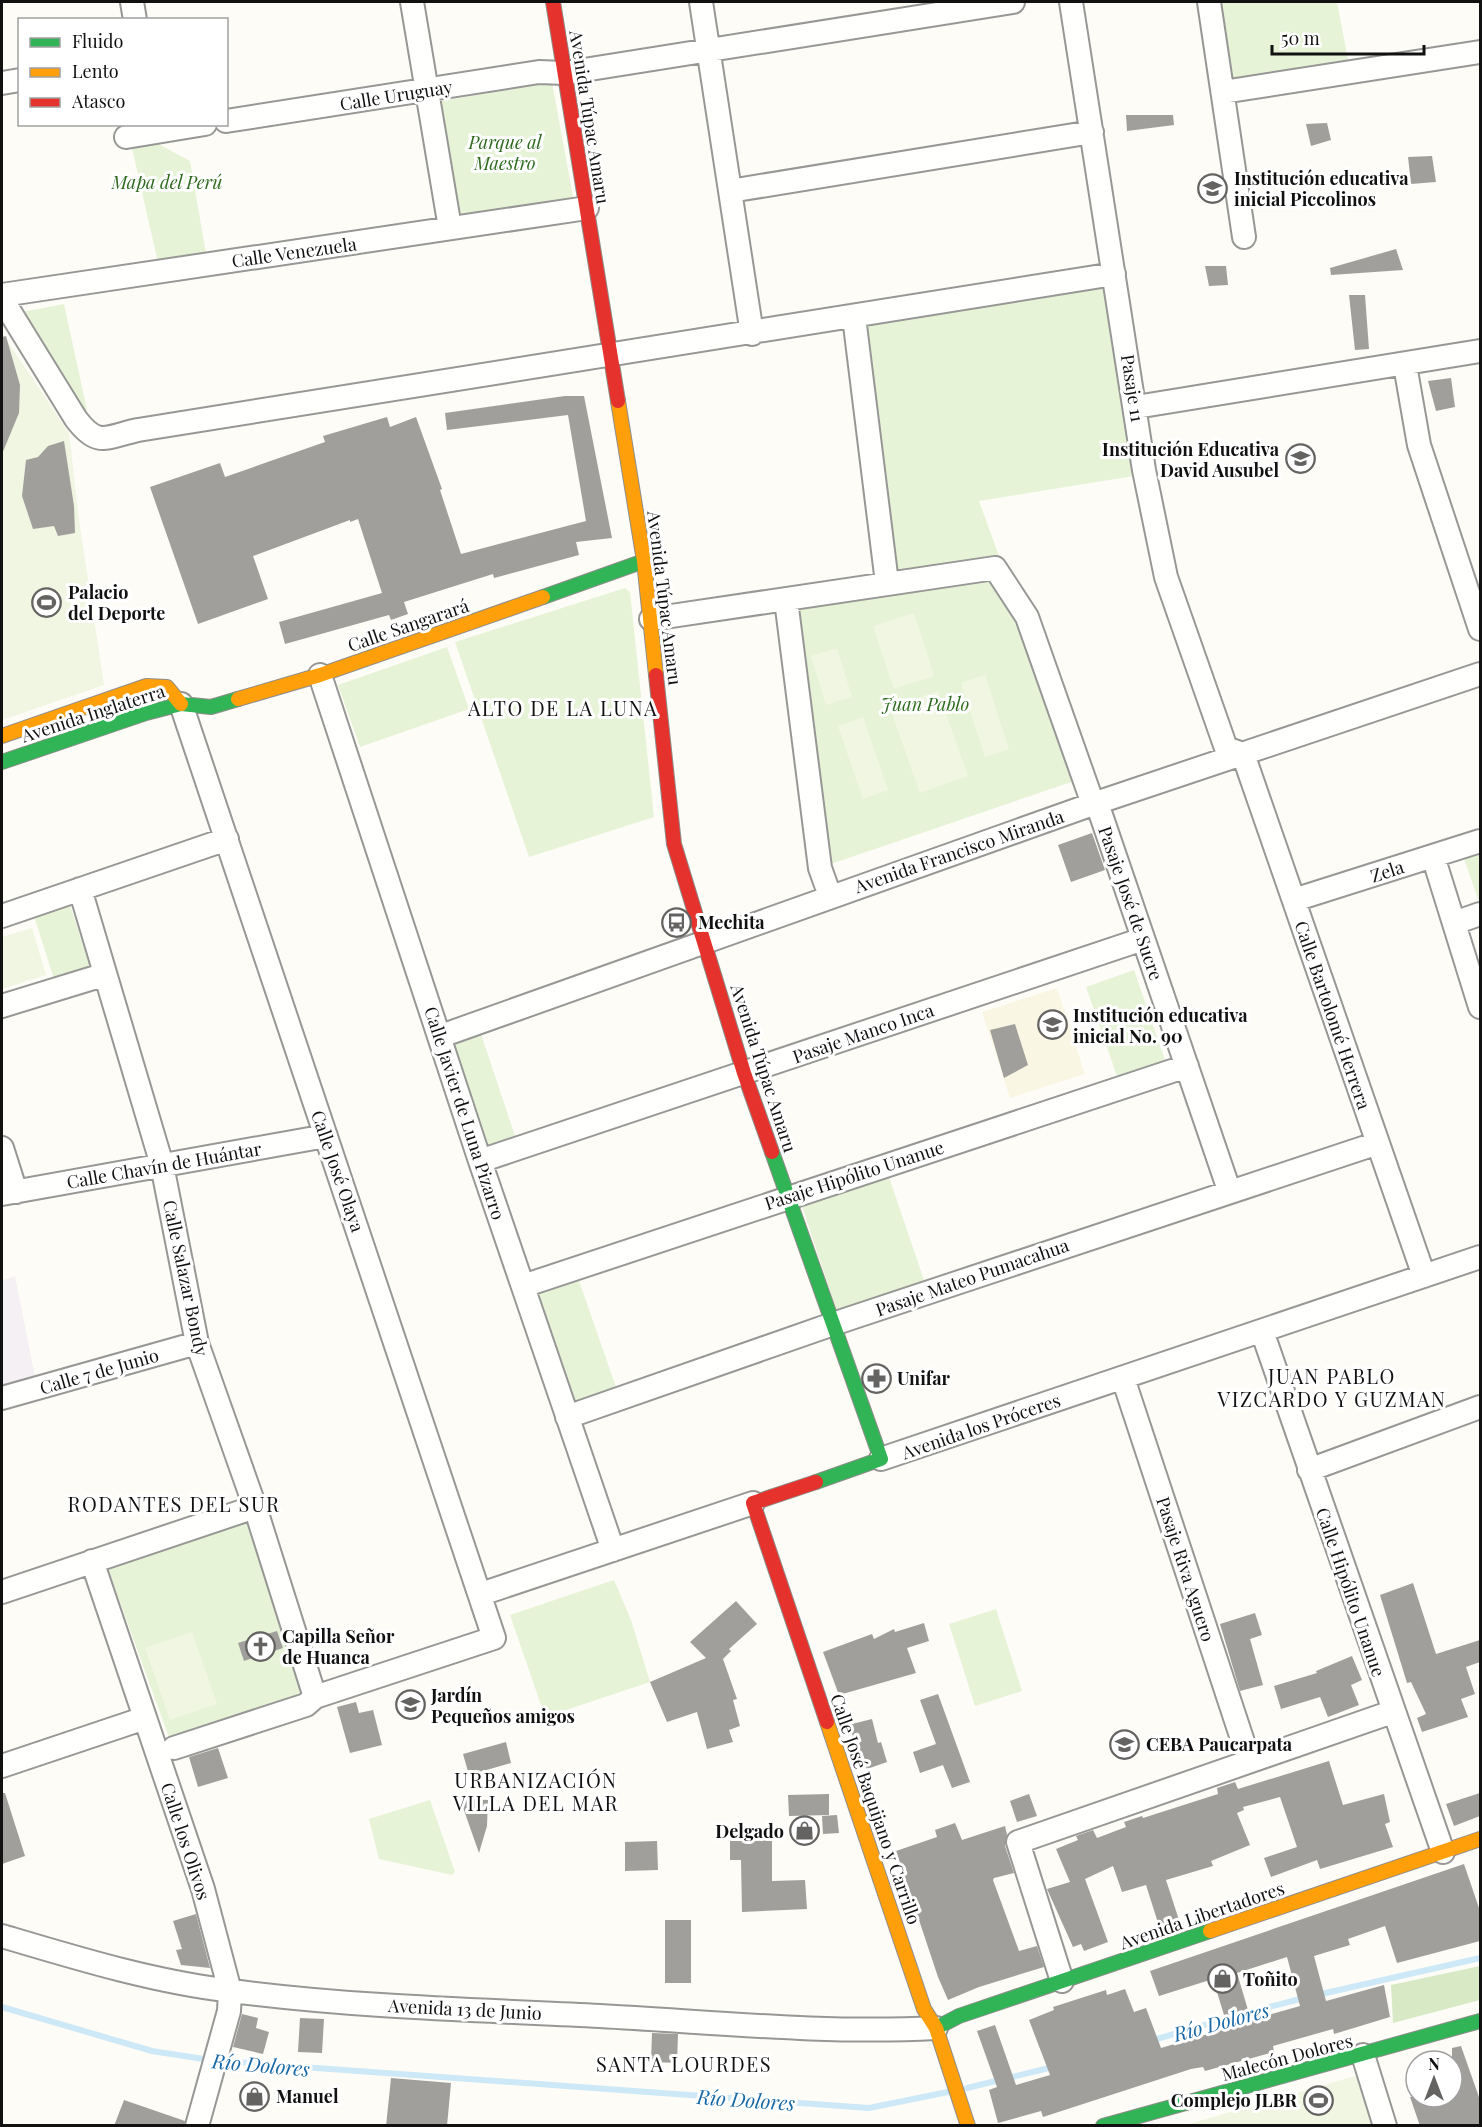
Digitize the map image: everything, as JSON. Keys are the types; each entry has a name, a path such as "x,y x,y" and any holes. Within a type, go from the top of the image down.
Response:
{"street":[{"path":"132,2 135,18"},
{"path":"412,2 450,228"},
{"name":"Avenida Túpac Amaru","path":"553,2 644,561 674,844 744,1073 881,1459"},
{"path":"700,2 752,334"},
{"name":"Calle Uruguay","path":"228,121 539,72 565,73 1013,2"},
{"name":"Pasaje 11","path":"1071,2 1136,407 1144,470 1166,577 1226,748 1243,754"},
{"path":"1209,2 1245,237"},
{"path":"1223,92 1480,52"},
{"path":"2,83 18,80"},
{"path":"126,137 153,128 179,126"},
{"path":"730,191 1092,132"},
{"name":"Calle Venezuela","path":"2,297 586,208"},
{"path":"2,297 88,434 98,439 610,354 752,334 1114,274"},
{"path":"651,618 786,600 887,583 854,317"},
{"path":"1136,407 1480,351"},
{"path":"1405,365 1419,445 1480,629"},
{"name":"Calle Sangarará","path":"181,704 211,707 320,675 644,561"},
{"name":"Pasaje José de Sucre","path":"887,583 995,568 1027,618 1093,804 1100,812 1229,1190"},
{"path":"786,600 820,868 830,896"},
{"name":"Avenida Francisco Miranda","path":"441,1035 690,949 704,941 1093,804 1480,674"},
{"name":"Calle Javier de Luna Pizarro","path":"320,675 441,1035 480,1161 613,1550"},
{"name":"Avenida Inglaterra","path":"2,736 146,686 167,687 181,704 146,713 2,762"},
{"name":"Calle José Olaya","path":"181,704 494,1638 315,1697"},
{"name":"Calle Bartolomé Herrera","path":"1243,754 1424,1276"},
{"path":"2,916 226,839"},
{"name":"Zela","path":"1294,900 1480,841"},
{"path":"1433,856 1480,1006"},
{"name":"Calle Salazar Bondy","path":"80,889 103,975 162,1165 197,1343 255,1507 315,1697"},
{"path":"1454,923 1480,914"},
{"name":"Pasaje Manco Inca","path":"480,1161 1143,939"},
{"path":"2,1006 103,975"},
{"name":"Pasaje Hipólito Unanue","path":"523,1286 1187,1066"},
{"name":"Calle Chavín de Huántar","path":"9,1193 326,1137"},
{"name":"Pasaje Mateo Pumacahua","path":"567,1417 1229,1190 1378,1143"},
{"path":"2,1148 9,1193"},
{"name":"Avenida los Próceres","path":"481,1594 1480,1257"},
{"name":"Calle Hipólito Unanue","path":"1262,1331 1392,1712 1443,1852"},
{"name":"Calle 7 de Junio","path":"2,1398 197,1343"},
{"name":"Pasaje Riva Aguero","path":"1123,1378 1249,1760"},
{"path":"1309,1470 1480,1407"},
{"name":"Calle José Baquijano y Carrillo","path":"753,1503 924,2009 936,2028 967,2123"},
{"path":"2,1592 255,1507"},
{"name":"Calle los Olivos","path":"92,1561 203,1889 230,2001"},
{"path":"174,1748 306,1705 315,1697"},
{"path":"1062,1981 1017,1842 1392,1712"},
{"path":"2,1766 145,1718"},
{"name":"Avenida Libertadores","path":"936,2028 959,2016 1480,1839"},
{"name":"Avenida 13 de Junio","path":"2,1936 230,2001 375,2004 884,2030 936,2028"},
{"path":"197,2126 230,2001"},
{"name":"Malecón Dolores","path":"1103,2126 1480,2021"},
{"path":"1363,2055 1385,2126"}],"shaded area":[{"path":"1057,988 1085,1074 1010,1098 982,1012"},
{"path":"15,1276 35,1377 2,1385 2,1281"}],"green space":[{"path":"1217,2 1337,2 1349,65 1232,85"},
{"name":"Parque al Maestro","path":"552,82 574,202 457,221 437,102"},
{"name":"Mapa del Perú","path":"151,140 190,161 207,259 159,267 131,144"},
{"name":"Juan Pablo","path":"1098,287 1108,292 1134,476 979,501 1080,779 825,866 791,598 892,584 860,324"},
{"path":"64,304 90,424 22,312"},
{"name":"Palacio del Deporte","path":"2,333 69,433 79,520 104,685 2,720"},
{"path":"625,588 630,592 654,817 529,857 455,642"},
{"path":"914,613 934,676 894,689 873,626"},
{"path":"447,647 469,709 360,747 338,685"},
{"path":"837,648 852,697 826,705 811,656"},
{"path":"985,675 1009,749 985,757 961,683"},
{"path":"938,691 968,776 920,793 890,708"},
{"path":"863,717 888,790 863,799 838,726"},
{"path":"1480,847 1480,905 1462,853"},
{"path":"69,902 90,967 54,979 33,913"},
{"path":"32,928 46,975 2,989 2,937"},
{"path":"1134,970 1165,1060 1117,1076 1086,987"},
{"path":"479,1028 517,1142 485,1152 448,1039"},
{"path":"887,1171 926,1286 838,1315 800,1200"},
{"path":"577,1275 617,1390 573,1405 533,1289"},
{"path":"243,1521 250,1526 305,1697 171,1743 107,1566"},
{"path":"614,1580 631,1620 650,1682 545,1717 510,1615"},
{"path":"996,1609 1022,1691 975,1706 949,1624"},
{"path":"192,1632 217,1704 170,1720 145,1648"},
{"path":"430,1800 455,1872 452,1875 379,1859 369,1819"},
{"path":"1480,1966 1480,2000 1393,2023 1391,1985"},
{"name":"Complejo JLBR","path":"1359,2075 1374,2126 1182,2126"}],"building":[{"path":"1126,115 1173,115 1174,125 1127,131"},
{"path":"1327,123 1331,140 1311,146 1306,124"},
{"path":"1432,156 1436,182 1411,184 1408,157"},
{"path":"1396,249 1403,270 1331,275 1330,268"},
{"path":"1205,266 1226,266 1228,285 1209,286"},
{"path":"1349,295 1365,295 1369,349 1355,350"},
{"path":"6,336 20,385 19,413 2,454 2,337"},
{"path":"1451,378 1455,407 1436,411 1428,381"},
{"path":"565,396 584,396 612,538 576,542 579,555 494,578 493,574 404,602 408,614 391,620 389,615 285,644 279,622 382,593 358,519 350,522 350,520 253,556 268,599 198,624 150,487 220,463 225,477 325,442 323,436 387,417 390,427 416,417 442,489 440,490 461,554 586,521 568,415 447,430 445,413"},
{"path":"64,441 74,506 75,533 58,536 54,526 33,529 22,496 26,460 38,457 48,446"},
{"path":"1092,833 1105,870 1071,882 1058,845"},
{"path":"1015,1024 1028,1065 1004,1078 990,1030"},
{"path":"1413,1583 1436,1654 1480,1640 1480,1662 1466,1667 1475,1694 1461,1699 1468,1717 1422,1732 1417,1718 1426,1714 1411,1682 1407,1683 1380,1595"},
{"path":"736,1601 757,1624 729,1649 731,1651 723,1659 737,1699 733,1700 740,1726 729,1730 733,1742 707,1749 697,1712 667,1722 650,1682 706,1658 690,1642"},
{"path":"1255,1613 1262,1635 1250,1639 1263,1685 1240,1691 1220,1624"},
{"path":"924,1623 929,1641 907,1648 916,1673 839,1695 823,1652 872,1634 874,1639 894,1629 895,1632"},
{"name":"Capilla Señor de Huanca","path":"277,1631 283,1648 244,1661 238,1643"},
{"path":"1352,1656 1362,1680 1351,1685 1359,1705 1328,1717 1320,1697 1281,1709 1274,1686 1317,1673 1316,1671"},
{"path":"938,1694 970,1782 952,1788 943,1765 920,1773 913,1752 936,1744 920,1700"},
{"path":"356,1702 359,1713 373,1710 382,1745 350,1753 337,1707"},
{"path":"872,1719 878,1743 881,1742 887,1762 867,1769 848,1725"},
{"path":"506,1742 511,1763 469,1775 463,1754"},
{"path":"218,1748 228,1778 198,1787 189,1757"},
{"path":"1329,1761 1343,1805 1384,1794 1390,1822 1385,1824 1393,1847 1320,1869 1317,1860 1271,1877 1264,1858 1297,1847 1280,1797 1243,1807 1244,1810 1237,1813 1250,1845 1211,1861 1213,1866 1166,1880 1179,1920 1159,1926 1146,1885 1122,1892 1113,1866 1085,1879 1108,1942 1084,1951 1081,1944 1073,1947 1047,1889 1070,1882 1056,1849 1078,1840 1076,1836 1093,1830 1097,1838 1126,1827 1124,1822 1218,1794 1217,1788 1235,1782 1238,1789"},
{"path":"2,1793 5,1793 25,1856 2,1864"},
{"path":"1480,1793 1480,1816 1454,1826 1446,1804"},
{"path":"829,1794 829,1815 789,1816 788,1795"},
{"path":"1029,1794 1037,1816 1017,1822 1010,1801"},
{"path":"460,1799 488,1800 487,1826 479,1853"},
{"path":"837,1815 839,1833 823,1834 822,1816"},
{"path":"955,1823 962,1840 1005,1826 1007,1835 1005,1846 1014,1873 993,1880 1019,1951 1037,1946 1044,1967 979,1987 948,2000 938,1977 896,1851 937,1837 935,1830"},
{"path":"772,1840 772,1881 805,1880 807,1909 742,1912 741,1860 730,1860 730,1841"},
{"path":"657,1841 658,1870 625,1871 625,1842"},
{"path":"1464,1864 1480,1911 1480,1941 1397,1963 1385,1926 1348,1939 1350,1945 1314,1956 1326,2001 1384,1985 1390,2017 1334,2034 1333,2029 1273,2046 1274,2052 1205,2071 1203,2067 1191,2069 1043,2117 1041,2111 998,2123 989,2090 997,2087 977,2031 995,2025 1016,2085 1050,2075 1029,2020 1054,2010 1053,2007 1106,1990 1107,1995 1125,1989 1134,2012 1146,2008 1161,2048 1228,2028 1213,1979 1159,1996 1150,1971","holes":["1287,1957 1300,2006 1251,2020 1237,1973"]},
{"path":"196,1914 210,1968 181,1965 176,1950 182,1949 173,1921"},
{"path":"665,1920 691,1920 691,1983 665,1983"},
{"path":"242,2014 258,2018 256,2028 269,2032 263,2054 233,2047"},
{"path":"300,2018 324,2019 322,2053 298,2052"},
{"path":"652,2033 678,2034 677,2063 651,2062"},
{"path":"1464,2055 1480,2100 1480,2126 1420,2126 1414,2109 1464,2109"},
{"path":"391,2078 451,2083 447,2126 386,2126"},
{"path":"124,2100 185,2121 184,2126 114,2126"}],"waterway":[{"name":"Río Dolores","path":"1317,1995 1480,1958"},
{"name":"Río Dolores","path":"1242,2014 1304,1998"},
{"name":"Río Dolores","path":"2,2007 152,2051 210,2060"},
{"name":"Río Dolores","path":"1150,2041 1232,2017"},
{"name":"Río Dolores","path":"220,2061 869,2108 948,2092"},
{"name":"Río Dolores","path":"967,2088 1053,2067"}],"traffic: fast":[{"path":"543,597 644,561"},
{"path":"2,762 146,713 181,704 211,707 238,699"},
{"path":"772,1152 881,1459 816,1482"},
{"path":"936,2028 959,2016 1210,1931"},
{"path":"1103,2126 1480,2021"}],"traffic: slow":[{"path":"618,401 644,561 656,675"},
{"path":"238,699 320,675 543,597"},
{"path":"2,736 146,686 167,687 181,704"},
{"path":"827,1722 924,2009 936,2028 968,2126"},
{"path":"1210,1931 1480,1839"}],"traffic: jam":[{"path":"553,2 618,401"},
{"path":"656,675 674,844 744,1073 772,1152"},
{"path":"816,1482 753,1503 827,1722"}],"place":[{"name":"Institución educativa inicial Piccolinos","path":"1213,188"},
{"name":"Institución Educativa David Ausubel","path":"1300,459"},
{"name":"Palacio del Deporte","path":"47,602"},
{"name":"Mechita","path":"677,922"},
{"name":"Institución educativa inicial No. 90","path":"1052,1025"},
{"name":"Unifar","path":"876,1378"},
{"name":"Capilla Señor de Huanca","path":"261,1646"},
{"name":"Jardín Pequeños amigos","path":"410,1705"},
{"name":"CEBA Paucarpata","path":"1125,1744"},
{"name":"Delgado","path":"805,1831"},
{"name":"Toñito","path":"1222,1979"},
{"name":"Manuel","path":"255,2096"},
{"name":"Complejo JLBR","path":"1318,2100"}],"district":[{"name":"ALTO DE LA LUNA","path":"563,707"},
{"name":"JUAN PABLO VIZCARDO Y GUZMAN","path":"1332,1386"},
{"name":"RODANTES DEL SUR","path":"174,1503"},
{"name":"URBANIZACIÓN VILLA DEL MAR","path":"536,1790"},
{"name":"SANTA LOURDES","path":"684,2063"}]}
